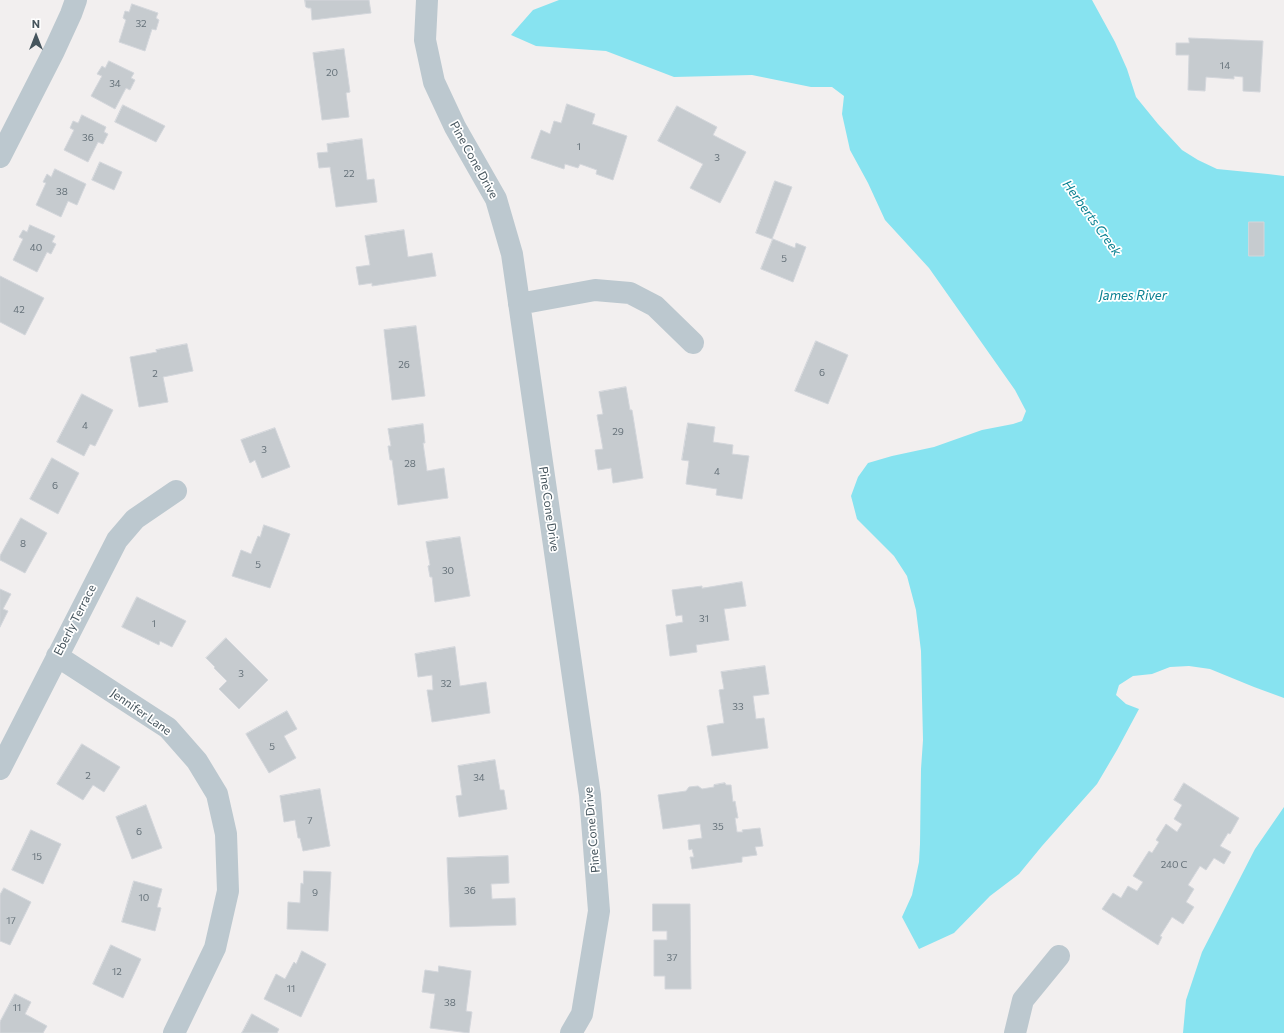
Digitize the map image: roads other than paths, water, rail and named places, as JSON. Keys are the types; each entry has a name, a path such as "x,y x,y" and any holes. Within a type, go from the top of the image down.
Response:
{"street":[{"path":"0,157 54,51 76,0"},
{"name":"Pine Cone Drive","path":"427,0 425,40 434,82 455,127 496,199 512,254 590,795 599,911 582,1014 571,1033"},
{"path":"519,304 595,290 630,293 655,306 693,343"},
{"name":"Eberly Terrace","path":"0,770 117,540 135,519 176,491"},
{"name":"Jennifer Lane","path":"57,656 168,728 197,761 217,794 226,834 228,890 215,948 174,1033"},
{"path":"1015,1033 1022,1000 1059,956"}],"water":[{"name":"James River","path":"559,0 1092,0 1115,42 1127,69 1136,97 1182,150 1217,169 1284,176 1284,698 1210,669 1189,666 1170,667 1152,674 1133,676 1119,685 1116,695 1126,704 1139,709 1097,784 1019,874 990,896 954,933 919,949 902,917 912,895 919,862 920,844 923,740 921,651 916,610 907,576 894,556 857,519 851,496 858,477 868,463 934,447 982,430 1013,424 1022,421 1026,411 1015,390 929,268 885,220 868,183 850,150 842,114 844,96 832,87 811,87 752,75 674,77 606,51 536,46 511,35 533,10"},
{"path":"1284,807 1284,1033 1183,1033 1186,1000 1202,952 1255,849"}],"water label":[{"name":"Herberts Creek","path":"1092,218"}]}
